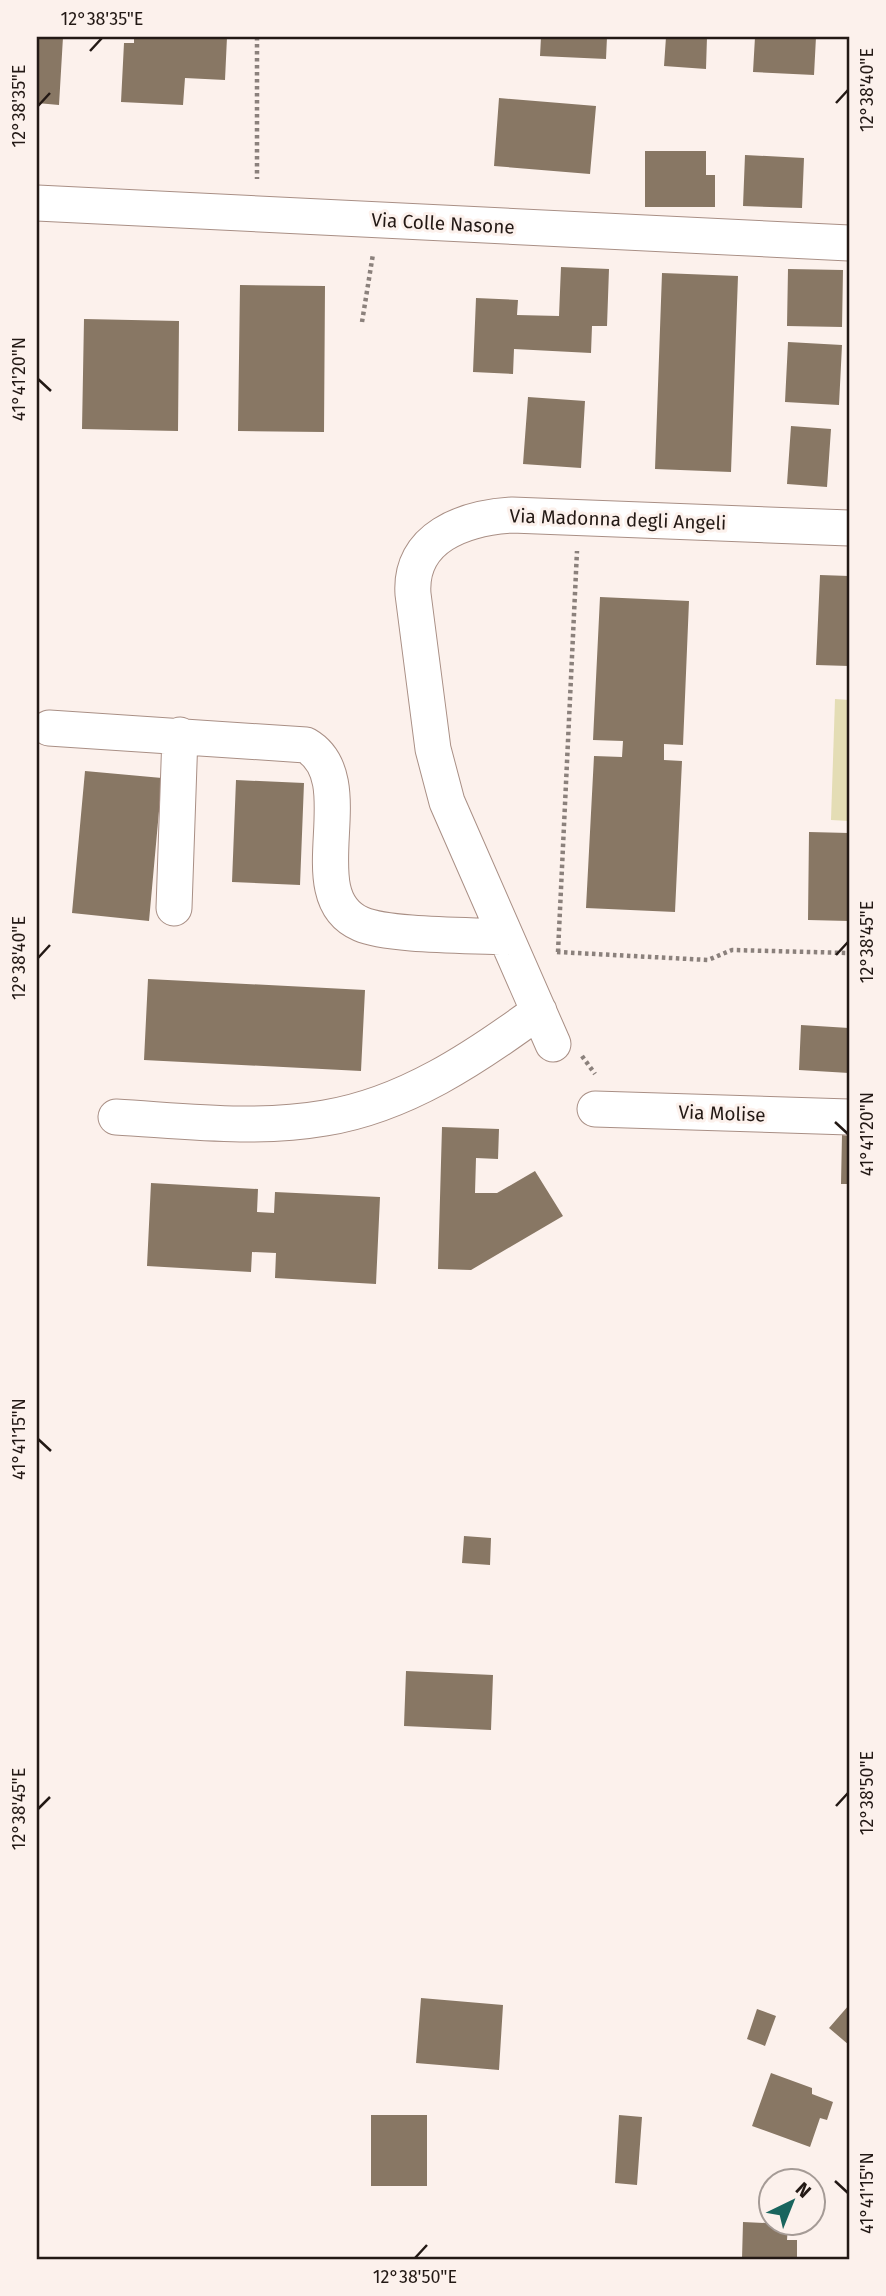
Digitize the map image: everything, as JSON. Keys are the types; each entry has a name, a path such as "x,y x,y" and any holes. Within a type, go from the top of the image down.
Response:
{"street":[{"name":"Via Colle Nasone","path":"37,203 849,243"},
{"name":"Via Madonna degli Angeli","path":"553,1044 460,832 439,775 413,594 414,574 428,546 459,524 512,514 849,528"},
{"path":"49,728 300,743 318,754 331,780 334,894 354,920 383,929 508,943"},
{"path":"174,908 180,736"},
{"path":"116,1117 250,1124 304,1121 344,1114 404,1093 456,1068 539,1012"},
{"name":"Via Molise","path":"595,1109 849,1117"}],"path":[{"path":"257,37 257,214"},
{"path":"362,322 379,220"},
{"path":"558,952 579,518"},
{"path":"508,943 558,952 708,960 732,950 849,953"},
{"path":"553,1044 575,1049 587,1060 595,1075 595,1109"}],"shaded area":[{"path":"835,699 849,700 849,821 831,820"}],"building":[{"path":"37,37 63,37 59,105 37,103"},
{"path":"134,37 227,37 225,80 185,78 183,105 121,102 124,43 134,43"},
{"path":"541,37 607,37 606,59 540,56"},
{"path":"666,37 707,37 706,69 664,66"},
{"path":"755,37 816,37 814,75 753,72"},
{"path":"499,98 596,106 590,174 494,166"},
{"path":"645,151 706,151 706,175 715,175 715,207 645,207"},
{"path":"745,155 804,158 802,208 743,206"},
{"path":"561,267 609,269 607,326 592,326 591,353 514,349 513,374 473,372 476,298 518,300 517,315 559,316"},
{"path":"788,269 843,270 842,327 787,326"},
{"path":"662,273 738,276 731,472 655,469"},
{"path":"240,285 325,286 324,432 238,431"},
{"path":"84,319 179,321 178,431 82,429"},
{"path":"788,342 842,345 839,405 785,402"},
{"path":"528,397 585,401 581,468 523,464"},
{"path":"791,426 831,429 827,487 787,484"},
{"path":"820,575 849,576 849,666 816,665"},
{"path":"600,597 689,601 683,745 664,744 664,760 682,761 675,912 586,908 594,756 622,757 623,741 593,740"},
{"path":"85,771 162,778 149,921 72,913"},
{"path":"236,780 304,783 300,885 232,882"},
{"path":"809,832 849,833 849,921 808,920"},
{"path":"148,979 365,990 361,1071 144,1060"},
{"path":"801,1025 849,1028 849,1073 799,1070"},
{"path":"442,1127 499,1129 498,1159 476,1158 475,1193 497,1193 535,1171 563,1216 471,1270 438,1269"},
{"path":"842,1135 849,1136 849,1184 841,1184"},
{"path":"151,1183 258,1189 257,1212 274,1213 275,1192 380,1197 376,1284 275,1278 276,1253 252,1252 251,1272 147,1266"},
{"path":"464,1536 491,1538 490,1565 462,1563"},
{"path":"406,1671 493,1675 491,1730 404,1726"},
{"path":"421,1998 503,2005 499,2070 416,2063"},
{"path":"849,2005 849,2045 829,2028"},
{"path":"757,2009 776,2016 765,2046 747,2039"},
{"path":"771,2073 812,2088 812,2094 833,2102 827,2120 820,2118 810,2147 752,2126"},
{"path":"371,2115 427,2115 427,2186 371,2186"},
{"path":"619,2115 642,2117 637,2185 615,2183"},
{"path":"743,2222 756,2223 756,2236 787,2236 787,2240 797,2240 797,2259 742,2259"}]}
